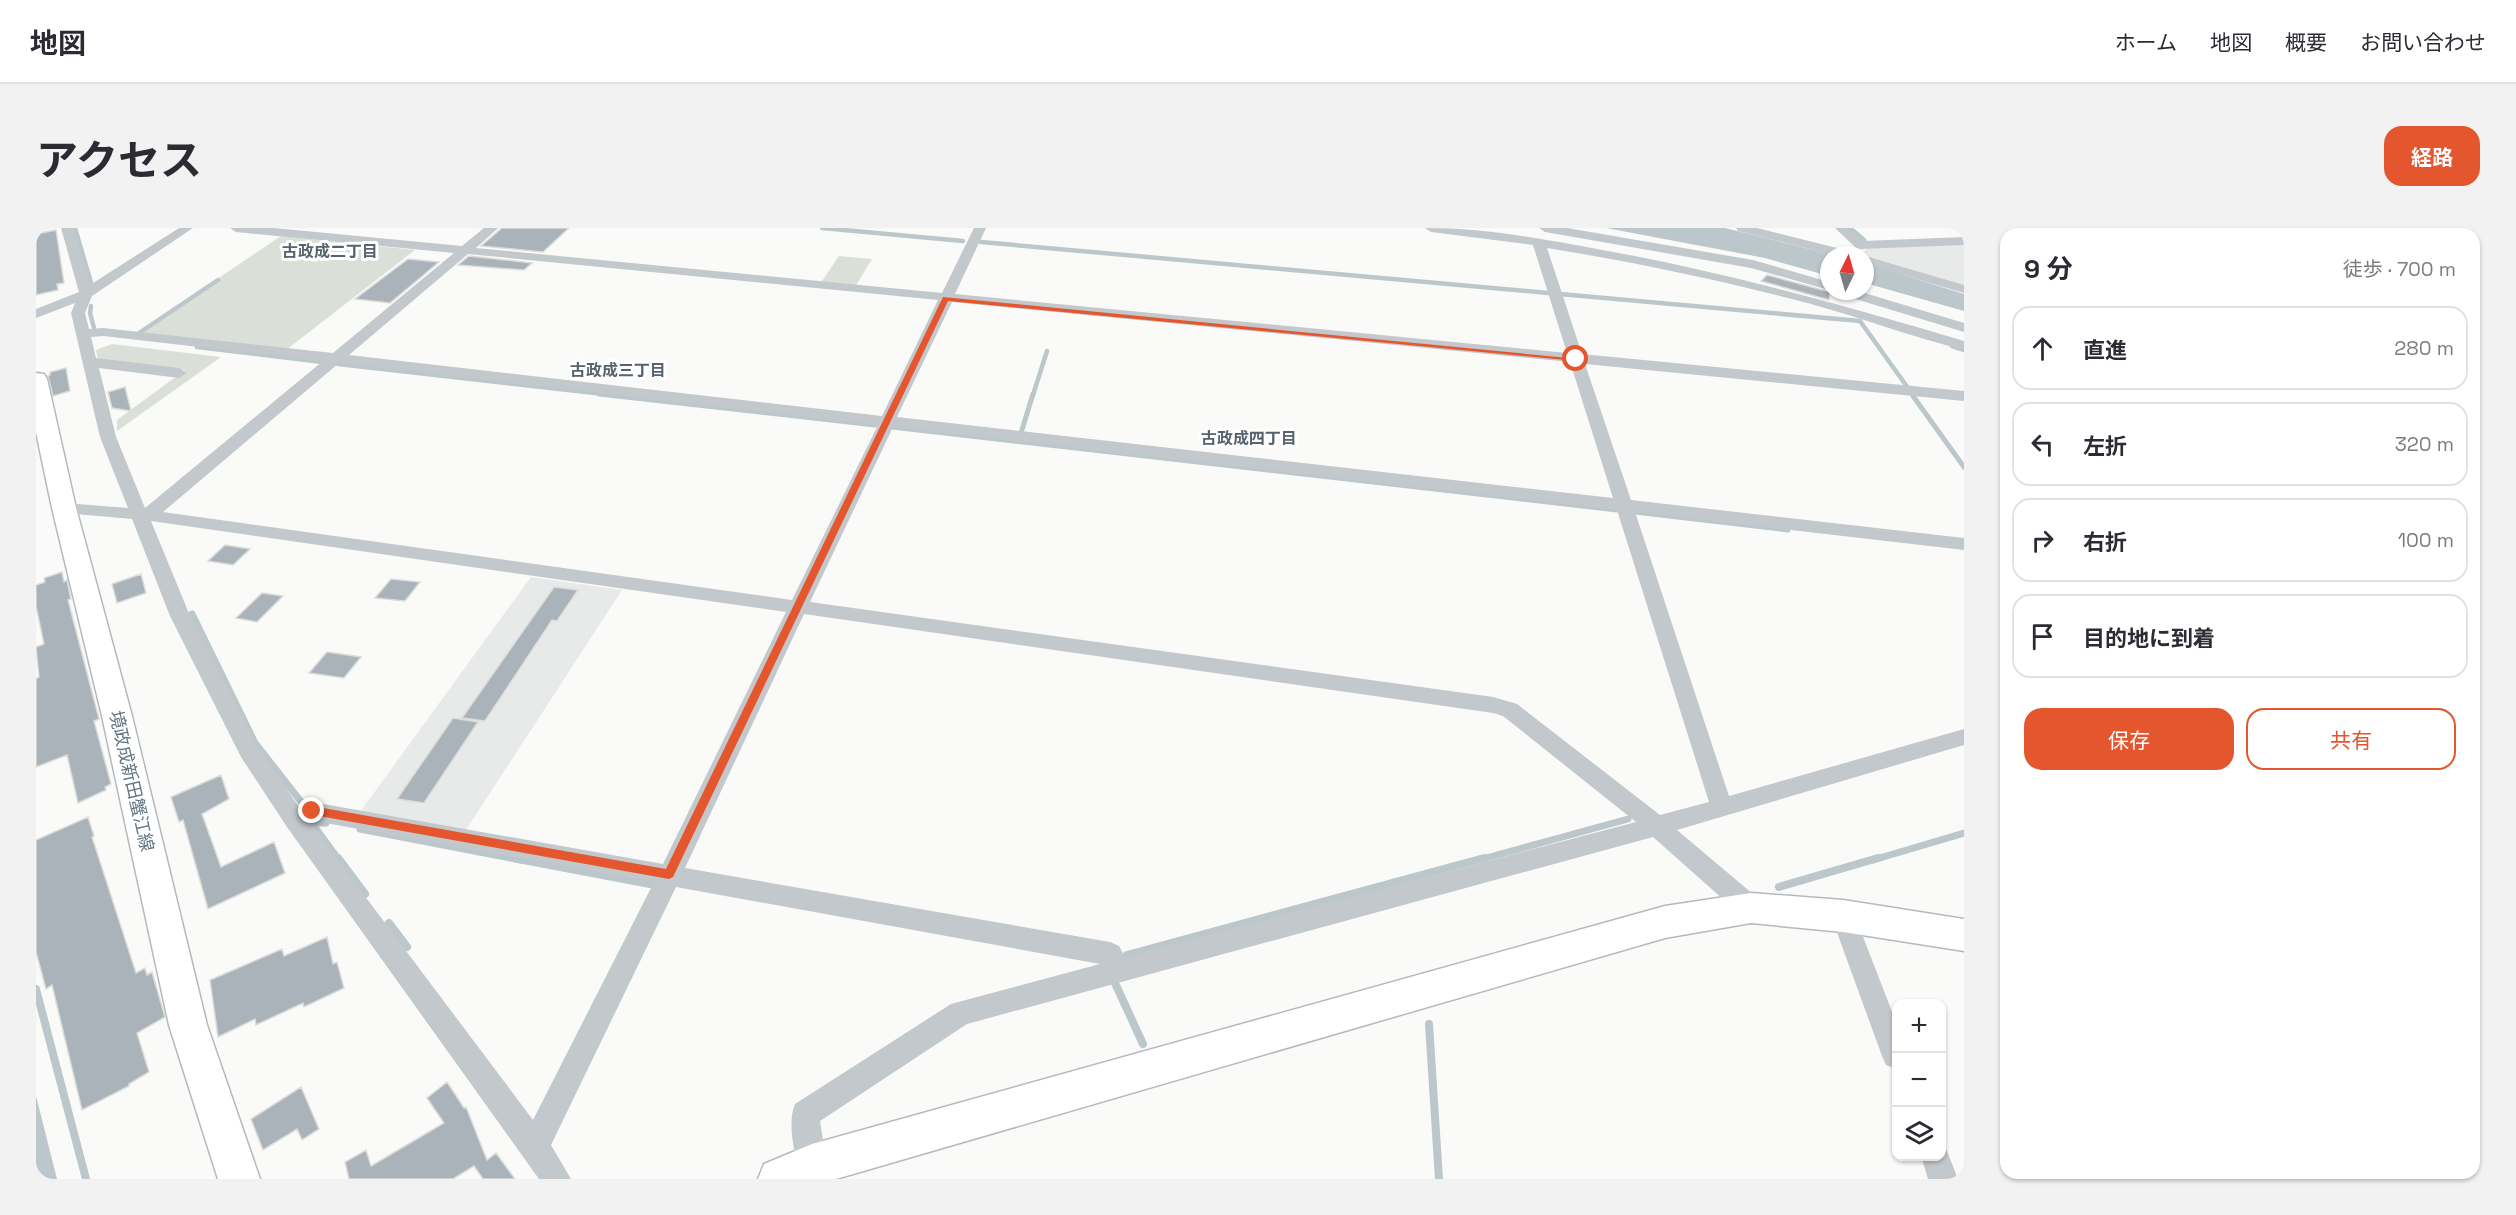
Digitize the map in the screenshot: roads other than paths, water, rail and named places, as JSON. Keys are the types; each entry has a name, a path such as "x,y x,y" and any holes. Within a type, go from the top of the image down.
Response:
{"main road":[{"name":"境政成新田蟹江線","path":"36,379 64,508 117,716 188,1025 239,1179"},
{"path":"795,1172 1665,922 1751,908 1843,916 1964,935"}],"street":[{"path":"67,228 86,294 78,313 108,437 144,515 180,616 249,751 295,820 535,1147 556,1179"},
{"path":"36,314 86,294 187,228"},
{"path":"236,228 945,299 1964,396"},
{"path":"144,515 492,228"},
{"path":"535,1147 980,228"},
{"path":"1431,228 1595,253 1795,296 1964,346"},
{"path":"1545,228 1759,266 1820,283"},
{"path":"1742,228 1820,248"},
{"path":"1836,232 1854,246"},
{"path":"1874,249 1964,241"},
{"path":"1539,244 1722,808"},
{"path":"1874,263 1964,289"},
{"path":"1873,300 1964,328"},
{"path":"84,338 331,363 1625,511 1964,555"},
{"path":"90,362 179,373"},
{"path":"64,508 144,515 1493,705 1510,710 1657,826 1751,908"},
{"path":"1625,511 1964,544"},
{"path":"795,1172 805,1114 960,1013 1657,826 1964,737"},
{"path":"295,820 312,811 1110,954 1119,971"},
{"path":"1843,916 1895,1053"},
{"path":"1937,1161 1943,1179"}],"waterway":[{"path":"75,228 91,283"},
{"path":"822,228 963,241"},
{"path":"1850,228 1864,240"},
{"path":"981,242 1548,293"},
{"path":"139,333 218,280"},
{"path":"1560,294 1860,321 1908,388"},
{"path":"91,306 90,313 94,328"},
{"path":"1952,346 1964,350"},
{"path":"197,347 322,362"},
{"path":"1033,395 1047,351"},
{"path":"338,364 612,395"},
{"path":"599,394 875,425"},
{"path":"1021,433 1033,394"},
{"path":"1913,396 1964,467"},
{"path":"892,427 1617,510"},
{"path":"1635,512 1788,530"},
{"path":"192,614 255,743 302,803"},
{"path":"1479,860 1628,819"},
{"path":"326,823 312,823 339,860"},
{"path":"360,829 521,860"},
{"path":"1873,860 1964,833"},
{"path":"338,858 365,894"},
{"path":"513,858 650,884"},
{"path":"1127,955 1484,858"},
{"path":"1779,887 1878,858"},
{"path":"389,923 407,947"},
{"path":"1115,983 1143,1044"},
{"path":"36,989 86,1179"},
{"path":"1429,1024 1439,1179"}],"district":[{"name":"古政成二丁目","path":"330,251"},
{"name":"古政成三丁目","path":"618,370"},
{"name":"古政成四丁目","path":"1249,438"}]}
